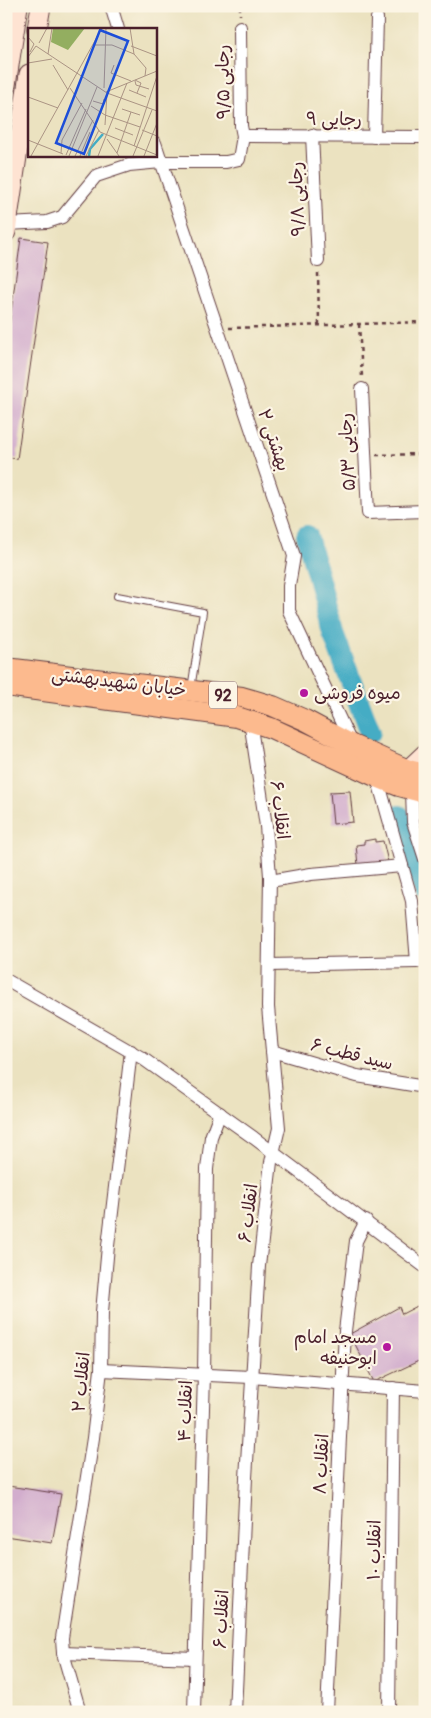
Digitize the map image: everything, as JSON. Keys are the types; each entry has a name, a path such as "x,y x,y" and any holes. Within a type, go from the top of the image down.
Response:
{"main road":[{"path":"6,86 18,6"},
{"path":"37,28 41,6"},
{"path":"7,228 28,81"},
{"name":"خیابان شهیدبهشتی","path":"6,668 242,697 273,706 305,720 352,744 414,783"},
{"name":"خیابان شهیدبهشتی","path":"6,686 238,717 271,728 377,777 414,783"},
{"path":"414,783 425,754"}],"street":[{"path":"111,6 118,28"},
{"path":"374,136 377,18"},
{"name":"رجایی ۹/۵","path":"161,162 226,162 239,159 242,136 240,28"},
{"name":"رجایی ۹","path":"242,136 425,137"},
{"name":"رجایی ۹/۸","path":"312,136 318,261"},
{"name":"بهشتی ۲","path":"156,146 294,556 289,586 289,611 352,744"},
{"path":"7,228 47,222 62,217 96,176 129,165 161,162"},
{"name":"رجایی ۵/۳","path":"362,389 368,513 425,511"},
{"name":"انقلاب ۶","path":"235,1712 251,1377 259,1266 273,1152 279,1128 268,1007 270,881 266,826 250,721"},
{"path":"269,965 418,962 412,902 377,777"},
{"path":"414,783 413,822 425,858"},
{"path":"270,881 311,874 402,866"},
{"path":"6,980 131,1051 220,1113 425,1267"},
{"name":"انقلاب ۲","path":"80,1712 63,1654 62,1638 93,1438 101,1370 102,1312 108,1246 131,1051"},
{"name":"سید قطب ۶","path":"272,1051 357,1076 425,1088"},
{"name":"انقلاب ۴","path":"194,1712 204,1375 207,1169 211,1137 220,1113"},
{"name":"انقلاب ۸","path":"327,1712 345,1331 356,1241 366,1221"},
{"path":"101,1370 251,1377 425,1392"},
{"name":"انقلاب ۱۰","path":"389,1712 393,1388"},
{"path":"63,1654 195,1658"}],"lane":[{"path":"117,596 204,612 191,691"}],"path":[{"path":"318,261 319,324"},
{"path":"217,328 425,322"},
{"path":"359,324 362,389"},
{"path":"365,455 425,454"}],"building":[{"path":"21,238 48,242 17,459 6,457 6,350"},
{"path":"350,791 353,822 333,824 330,792"},
{"path":"375,839 375,842 383,841 388,862 358,865 356,845"},
{"path":"423,1303 425,1306 425,1358 374,1382 350,1334 399,1307 402,1314"},
{"path":"8,1486 61,1494 52,1543 6,1536 6,1497"}],"waterway":[{"path":"307,536 333,633 370,732"},
{"path":"399,816 425,892"}],"place":[{"name":"میوه فروشی","path":"304,693"},
{"name":"مسجد امام ابوحنیفه","path":"387,1347"}]}
